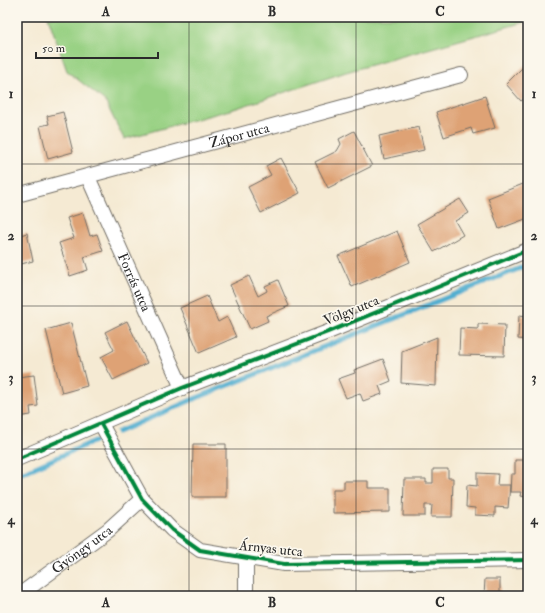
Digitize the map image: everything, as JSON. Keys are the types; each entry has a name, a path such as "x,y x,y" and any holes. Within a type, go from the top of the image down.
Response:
{"street":[{"name":"Zápor utca","path":"17,195 461,76"},
{"name":"Forrás utca","path":"88,177 182,388"},
{"name":"Völgy utca","path":"182,388 328,332 528,250"},
{"path":"17,458 101,424 182,388"},
{"name":"Árnyas utca","path":"101,424 142,499 172,530 200,550 284,564 528,560"},
{"name":"Gyöngy utca","path":"18,596 108,530 142,499"},
{"path":"246,558 246,596"}],"green space":[{"path":"48,17 528,17 528,21 346,72 237,108 124,139 105,101 67,71"}],"building":[{"path":"528,62 528,96 521,101 506,84"},
{"path":"485,96 495,128 473,134 471,128 444,137 436,112"},
{"path":"63,112 73,152 48,159 40,126 49,124 47,116"},
{"path":"419,127 424,150 384,159 379,136"},
{"path":"354,131 372,166 328,188 315,162 337,151 341,144 339,139"},
{"path":"281,158 300,193 261,213 248,187 271,175 266,166"},
{"path":"528,182 528,218 499,229 488,198"},
{"path":"460,199 469,213 455,221 463,235 434,252 417,224"},
{"path":"83,213 90,236 97,234 103,251 84,257 88,270 70,276 59,243 74,238 67,218"},
{"path":"397,231 410,262 352,287 338,256"},
{"path":"27,233 33,261 17,265 17,236"},
{"path":"249,276 258,296 267,291 265,286 278,280 289,306 266,316 268,321 250,329 230,285"},
{"path":"207,296 218,322 227,317 236,337 199,353 180,308"},
{"path":"519,315 528,316 528,340 518,339"},
{"path":"127,321 147,363 113,380 101,357 114,350 105,332"},
{"path":"71,323 87,386 62,393 46,330"},
{"path":"478,324 505,325 504,356 459,355 460,328 478,329"},
{"path":"437,337 436,386 401,383 402,351"},
{"path":"383,359 391,381 379,386 382,394 363,401 360,393 346,398 338,379 355,373 354,370"},
{"path":"34,375 38,406 30,407 31,415 17,417 17,377"},
{"path":"193,444 226,444 226,497 192,497"},
{"path":"515,460 528,460 528,497 520,496 521,492 510,492 511,474 515,474"},
{"path":"433,469 448,469 448,478 453,478 452,517 431,517 432,505 425,505 425,516 403,516 404,479 426,479 426,483 433,483"},
{"path":"477,473 498,474 497,485 510,485 508,508 495,507 495,516 475,515 475,508 466,507 467,485 477,486"},
{"path":"344,481 368,481 368,488 390,488 390,512 333,513 333,489 344,489"},
{"path":"485,579 500,579 500,596 484,596"}],"waterway":[{"path":"118,432 194,399 528,265"},
{"path":"17,475 95,441"}],"cycle path":[{"path":"17,459 182,388 328,332 528,250"},
{"path":"101,424 142,499 172,530 200,550 284,564 528,560"}]}
